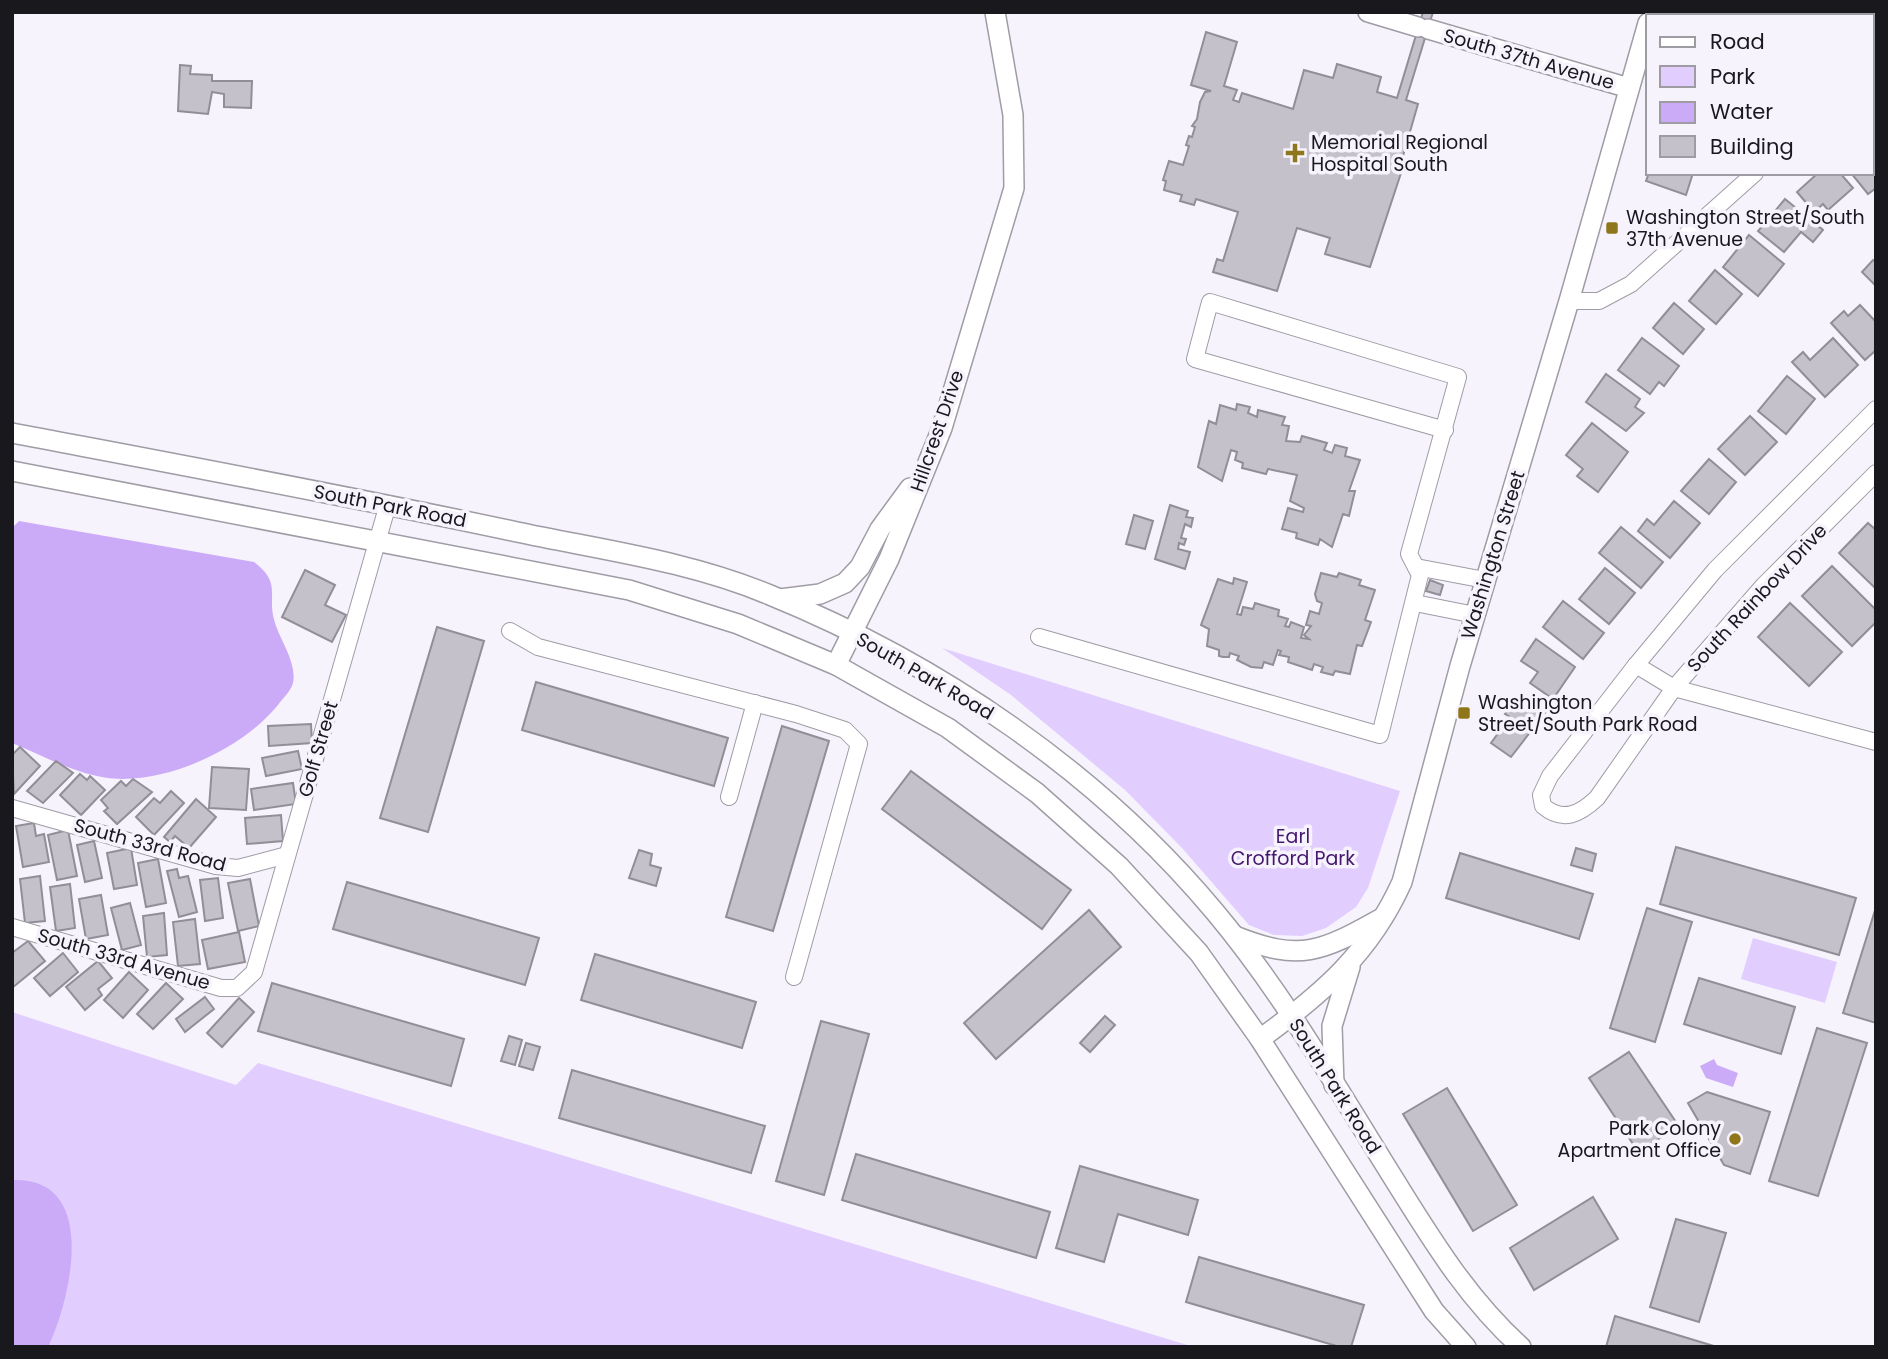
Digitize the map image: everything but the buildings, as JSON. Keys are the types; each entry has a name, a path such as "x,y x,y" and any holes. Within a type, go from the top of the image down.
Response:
{"street":[{"name":"Hillcrest Drive","path":"836,665 889,559 942,428 1014,188 1013,115 996,12"},
{"name":"South 37th Avenue","path":"1368,12 1629,88"},
{"name":"Washington Street","path":"1260,1039 1290,1017 1350,964 1387,915 1411,855 1432,765 1646,30"},
{"path":"1569,301 1599,301 1631,284 1753,175"},
{"path":"1039,636 1380,735 1420,575 1409,554 1445,430 1458,377 1210,302 1195,359 1445,430"},
{"name":"South Rainbow Drive","path":"1876,409 1715,570 1636,665 1550,776 1541,795 1543,806 1553,815 1569,817 1585,809 1597,797 1674,688 1765,584 1876,472"},
{"name":"South Park Road","path":"12,433 649,556 780,599 878,644 969,698 1063,765 1148,839 1269,978 1290,1017 1454,1276 1521,1347"},
{"path":"780,599 820,594 845,583 860,566 880,529 926,468"},
{"name":"South Park Road","path":"12,471 629,590 738,624 836,665 948,728 1037,793 1119,866 1199,953 1260,1039 1434,1311 1466,1347"},
{"name":"Golf Street","path":"237,988 254,972 388,504"},
{"path":"1416,567 1486,580"},
{"path":"1415,603 1475,615"},
{"path":"510,631 538,647 755,703 845,730 859,744 793,977"},
{"path":"1636,665 1674,688 1876,742"},
{"path":"729,797 755,703"},
{"name":"South 33rd Road","path":"12,808 216,866 238,868 287,855"},
{"path":"1233,936 1267,949 1287,952 1322,949 1387,915"},
{"name":"South 33rd Avenue","path":"12,927 221,988 237,988"},
{"path":"1334,1086 1332,1026 1350,964"}],"green space":[{"name":"Earl Crofford Park","path":"942,648 1400,791 1368,888 1356,907 1326,928 1302,936 1274,935 1249,925 1182,848 1125,790 1011,695"},
{"path":"1753,938 1837,962 1825,1003 1741,979"},
{"path":"12,1012 236,1085 258,1063 1194,1347 12,1347"}],"water":[{"path":"19,521 254,562 263,570 271,584 275,623 293,668 291,689 262,722 220,751 196,763 145,777 120,779 97,776 64,766 12,743 12,528"},
{"path":"1714,1059 1717,1065 1738,1073 1733,1087 1706,1078 1700,1066"},
{"path":"12,1180 40,1184 58,1198 68,1218 72,1244 70,1272 57,1326 48,1347 12,1347"}],"place":[{"name":"Memorial Regional Hospital South","path":"1295,153"},
{"name":"Washington Street/South 37th Avenue","path":"1612,228"},
{"name":"Washington Street/South Park Road","path":"1464,713"},
{"name":"Park Colony Apartment Office","path":"1735,1139"}]}
